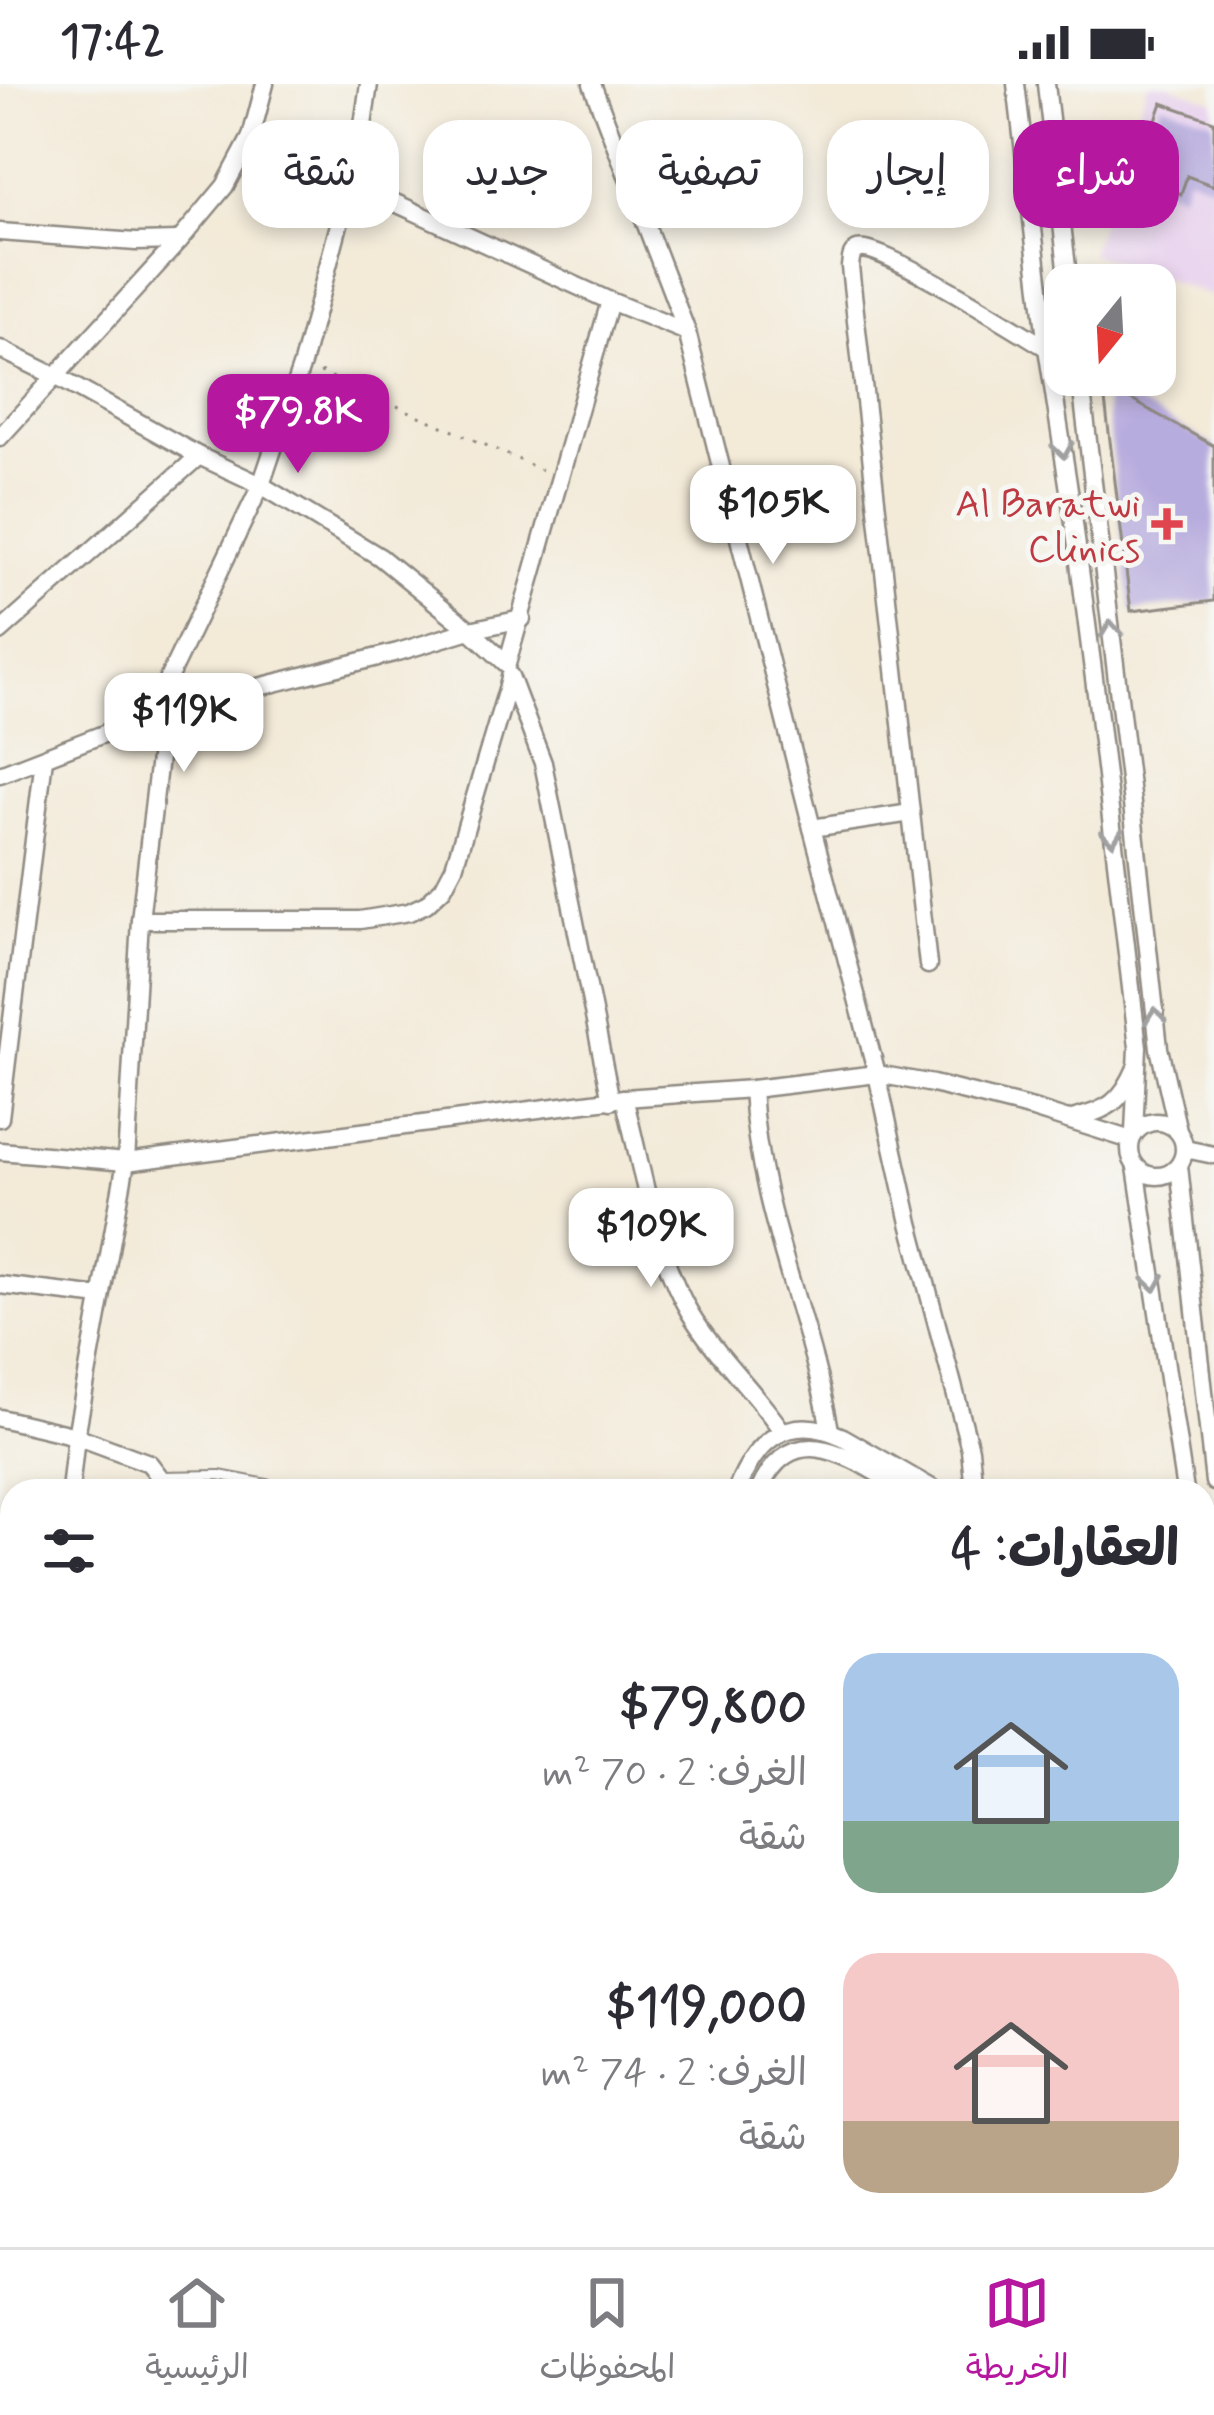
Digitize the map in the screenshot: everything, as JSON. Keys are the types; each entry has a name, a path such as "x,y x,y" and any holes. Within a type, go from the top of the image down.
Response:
{"street":[{"path":"255,120 265,84"},
{"path":"364,120 369,84"},
{"path":"592,84 687,332 878,1075 910,1223 970,1449 973,1479"},
{"path":"1016,84 1044,322"},
{"path":"1046,84 1066,264"},
{"path":"0,437 179,241 225,186 242,154"},
{"path":"399,205 687,332"},
{"path":"71,1479 126,1162 140,920 164,687 261,485 302,364 338,228"},
{"path":"0,232 179,241"},
{"path":"928,964 852,254 866,249 915,270 1044,346"},
{"path":"140,920 361,920 409,913 443,888 454,867 610,301"},
{"path":"0,349 261,485 380,557 470,630 509,672 543,763 617,1099 673,1274 702,1332 782,1431"},
{"path":"1054,396 1099,717 1139,1061 1131,1159 1136,1167 1183,1479"},
{"path":"1083,396 1159,1048 1181,1149 1214,1479"},
{"path":"0,632 199,456"},
{"path":"0,774 163,711 522,619"},
{"path":"0,1118 44,758"},
{"path":"812,828 911,813"},
{"path":"1068,1120 1114,1104 1139,1061"},
{"path":"0,1151 126,1162 617,1099 878,1075 933,1084 1133,1136"},
{"path":"752,1089 775,1232 830,1430"},
{"path":"1133,1136 1152,1122 1162,1122 1181,1149 1214,1155"},
{"path":"1136,1167 1153,1177 1163,1176 1181,1149"},
{"path":"0,1286 100,1298"},
{"path":"0,1418 76,1436 149,1463 157,1479"},
{"path":"742,1479 764,1443 782,1431 802,1426 830,1430 916,1479"},
{"path":"765,1479 783,1455 812,1448 838,1452 886,1479"}],"lane":[{"path":"192,1479 219,1475 246,1479"}],"path":[{"path":"302,364 560,478"}],"shaded area":[{"path":"1148,84 1167,84 1214,101 1214,297 1176,284 1176,264 1121,264 1090,253 1099,228 1179,228 1179,120 1136,120"}],"building":[{"path":"1162,103 1214,121 1214,186 1187,176 1179,193 1179,120 1156,120"},
{"name":"Al Baratwi Clinics","path":"1104,396 1124,396 1214,446 1214,601 1131,611"}],"place":[{"name":"Al Baratwi Clinics","path":"1167,524"}]}
